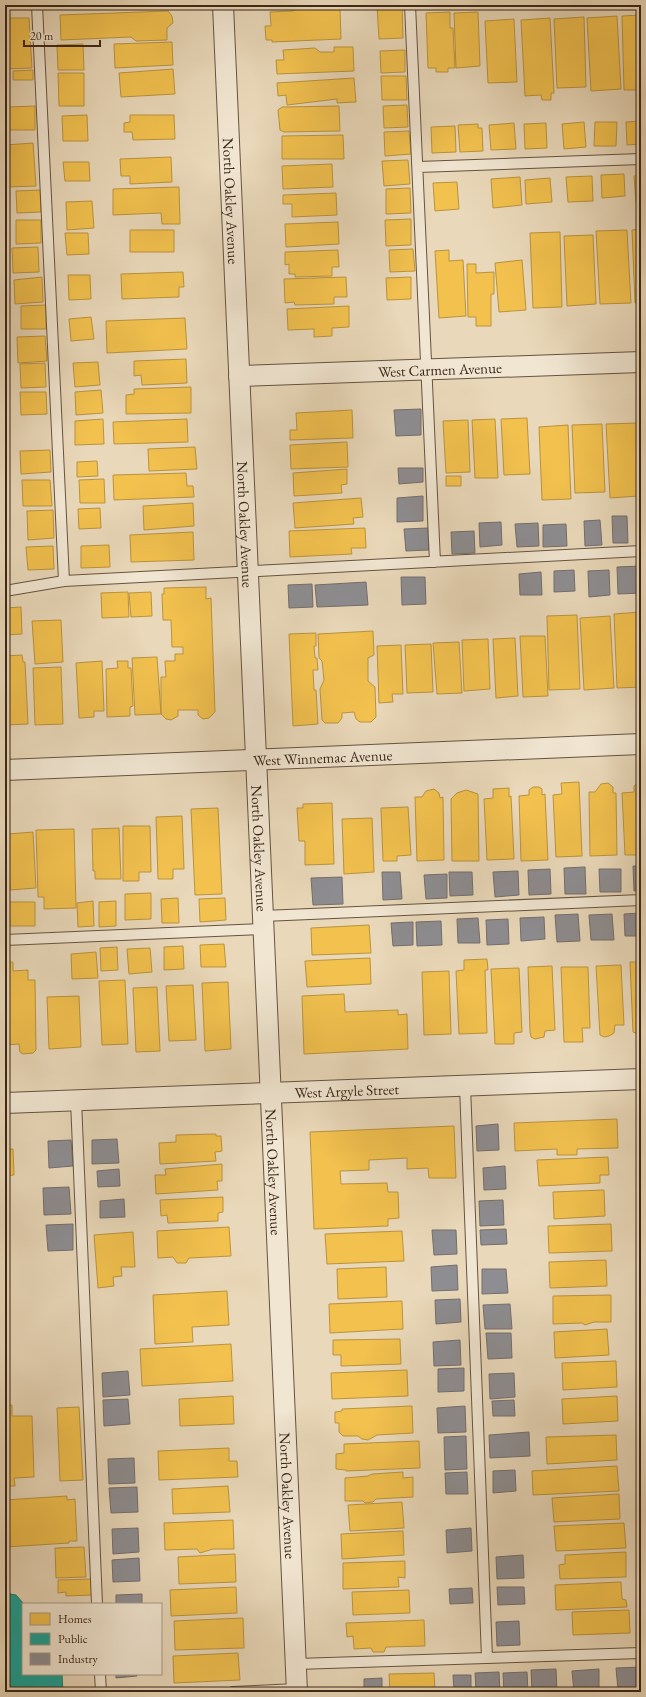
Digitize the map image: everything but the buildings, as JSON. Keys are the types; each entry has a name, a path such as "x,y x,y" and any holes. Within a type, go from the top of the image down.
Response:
{"street":[{"name":"North Oakley Avenue","path":"223,5 297,1690"},
{"name":"West Carmen Avenue","path":"239,376 426,371 641,362"},
{"name":"West Winnemac Avenue","path":"5,770 641,744"},
{"name":"West Argyle Street","path":"5,1103 641,1079"}],"lane":[{"path":"37,5 64,581"},
{"path":"410,5 435,562"},
{"path":"418,167 641,159"},
{"path":"5,591 64,581 641,551"},
{"path":"5,940 263,922 641,900"},
{"path":"465,1086 487,1658"},
{"path":"76,1100 97,1603"},
{"path":"296,1664 641,1653"},
{"path":"100,1675 101,1692"},
{"path":"233,1692 297,1690"}]}
